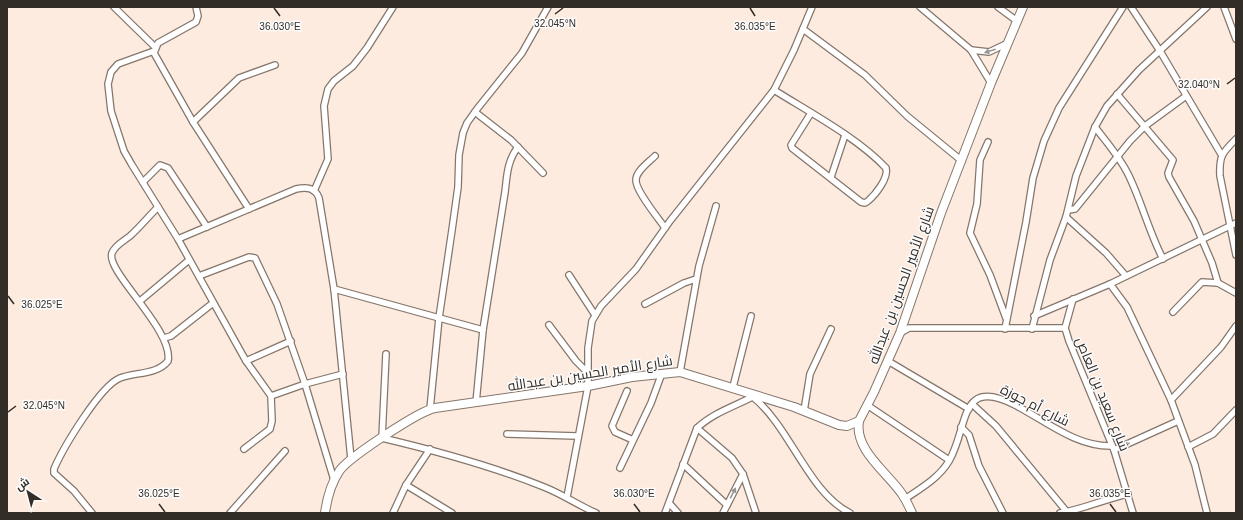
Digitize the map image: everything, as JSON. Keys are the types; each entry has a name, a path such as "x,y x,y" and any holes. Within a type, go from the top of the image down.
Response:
{"street":[{"path":"114,7 155,49 155,57 193,122 248,210"},
{"path":"196,7 198,16 196,22 161,41 155,49 118,64 111,72 109,77 110,97 113,118 124,151 178,239 246,361 271,396 272,421 270,429 244,449"},
{"path":"314,191 328,159 324,106 328,89 334,81 353,66 367,48 393,7"},
{"path":"430,409 439,318 458,187 460,145 467,123 522,53 548,7"},
{"path":"566,497 588,386 587,372 589,334 595,315 636,270 665,228 774,90 812,7"},
{"path":"920,7 972,50 991,83"},
{"path":"998,7 1017,21"},
{"name":"شارع الأمير الحسين بن عبدالله","path":"325,513 328,495 340,470 351,460 382,438 430,409 588,386 662,373 680,372 733,387 755,396 804,411 839,425 847,426 859,421 900,333 930,244 991,83 1024,7"},
{"path":"1005,329 1006,318 1021,250 1033,178 1044,141 1059,108 1123,7"},
{"path":"1131,7 1160,51 1222,154 1220,176 1233,224 1236,255"},
{"path":"1032,328 1050,260 1066,217 1082,156 1095,127 1117,94 1150,59 1207,7"},
{"path":"1224,7 1236,39"},
{"path":"803,29 865,76 913,121 962,160"},
{"path":"972,50 989,52 1008,43"},
{"path":"193,122 239,78 275,65"},
{"path":"774,90 811,113 845,135 886,168 887,174 872,198 865,203 831,177 794,152 790,145 811,113"},
{"path":"1117,94 1173,160 1168,173 1169,177 1178,189 1202,240 1218,283"},
{"path":"1068,210 1075,209 1117,155 1145,126 1186,96"},
{"path":"475,112 518,147 544,173"},
{"path":"1095,127 1117,155 1129,176 1152,238 1163,259"},
{"path":"831,177 845,135"},
{"path":"1222,154 1236,139"},
{"path":"988,142 980,160 976,204 970,233 990,275 1006,318"},
{"path":"476,403 482,330 505,192 507,170 518,147"},
{"path":"655,156 638,174 635,180 638,188 665,228"},
{"path":"143,182 160,165 168,168 207,227"},
{"path":"178,239 296,189 307,188 314,191 319,198 334,289 351,460"},
{"path":"680,372 696,279 716,206"},
{"path":"92,513 74,491 54,473 54,469 100,394 108,386 121,378 140,374 167,363 168,355 164,338 140,301 116,269 112,262 111,255 117,246 158,208"},
{"path":"1066,217 1106,253 1126,276"},
{"path":"1034,316 1110,284 1233,224"},
{"path":"1217,233 1233,231"},
{"path":"199,276 249,257 256,258 275,297 291,341 334,480"},
{"path":"140,301 189,260"},
{"path":"569,275 595,315"},
{"path":"645,304 684,283 696,279"},
{"path":"1173,312 1198,284 1205,281 1218,283 1236,294"},
{"path":"1110,284 1127,306 1171,400 1195,466 1207,513"},
{"path":"334,289 482,330"},
{"path":"1065,328 1073,300"},
{"path":"164,338 171,336 213,303"},
{"path":"733,387 751,316"},
{"path":"549,325 576,361 587,372"},
{"path":"1171,400 1217,352 1236,326"},
{"name":"شارع سعيد بن العاص","path":"900,333 909,328 1065,328 1113,448 1133,513"},
{"path":"804,411 810,374 831,329"},
{"path":"246,361 291,341"},
{"path":"386,354 382,438 430,449 490,467 566,497 596,513"},
{"path":"888,361 971,407 996,426 1067,512"},
{"path":"620,468 651,402 662,373"},
{"path":"271,396 305,384 343,374"},
{"path":"627,391 612,426 615,432 633,440"},
{"path":"665,513 670,504 682,464 697,428 716,415 755,396 781,428 823,492 841,508 850,513"},
{"name":"شارع أم جوزة","path":"971,407 976,399 982,396 1001,399 1068,435 1091,444 1113,448"},
{"path":"867,405 949,460"},
{"path":"906,499 942,471 949,460 961,427 971,407"},
{"path":"1188,447 1213,434 1236,410"},
{"path":"859,421 858,433 867,451 906,499 912,513"},
{"path":"1113,448 1178,421"},
{"path":"961,427 968,435 979,466 1003,513"},
{"path":"697,428 732,458 743,474 756,513"},
{"path":"507,434 577,436"},
{"path":"393,513 406,485 430,449"},
{"path":"231,513 285,451"},
{"path":"682,464 727,505"},
{"path":"723,513 743,474"},
{"path":"406,485 452,513"},
{"path":"1060,513 1078,511 1103,499 1128,494"},
{"path":"670,504 678,513"},
{"path":"834,513 841,508"}]}
